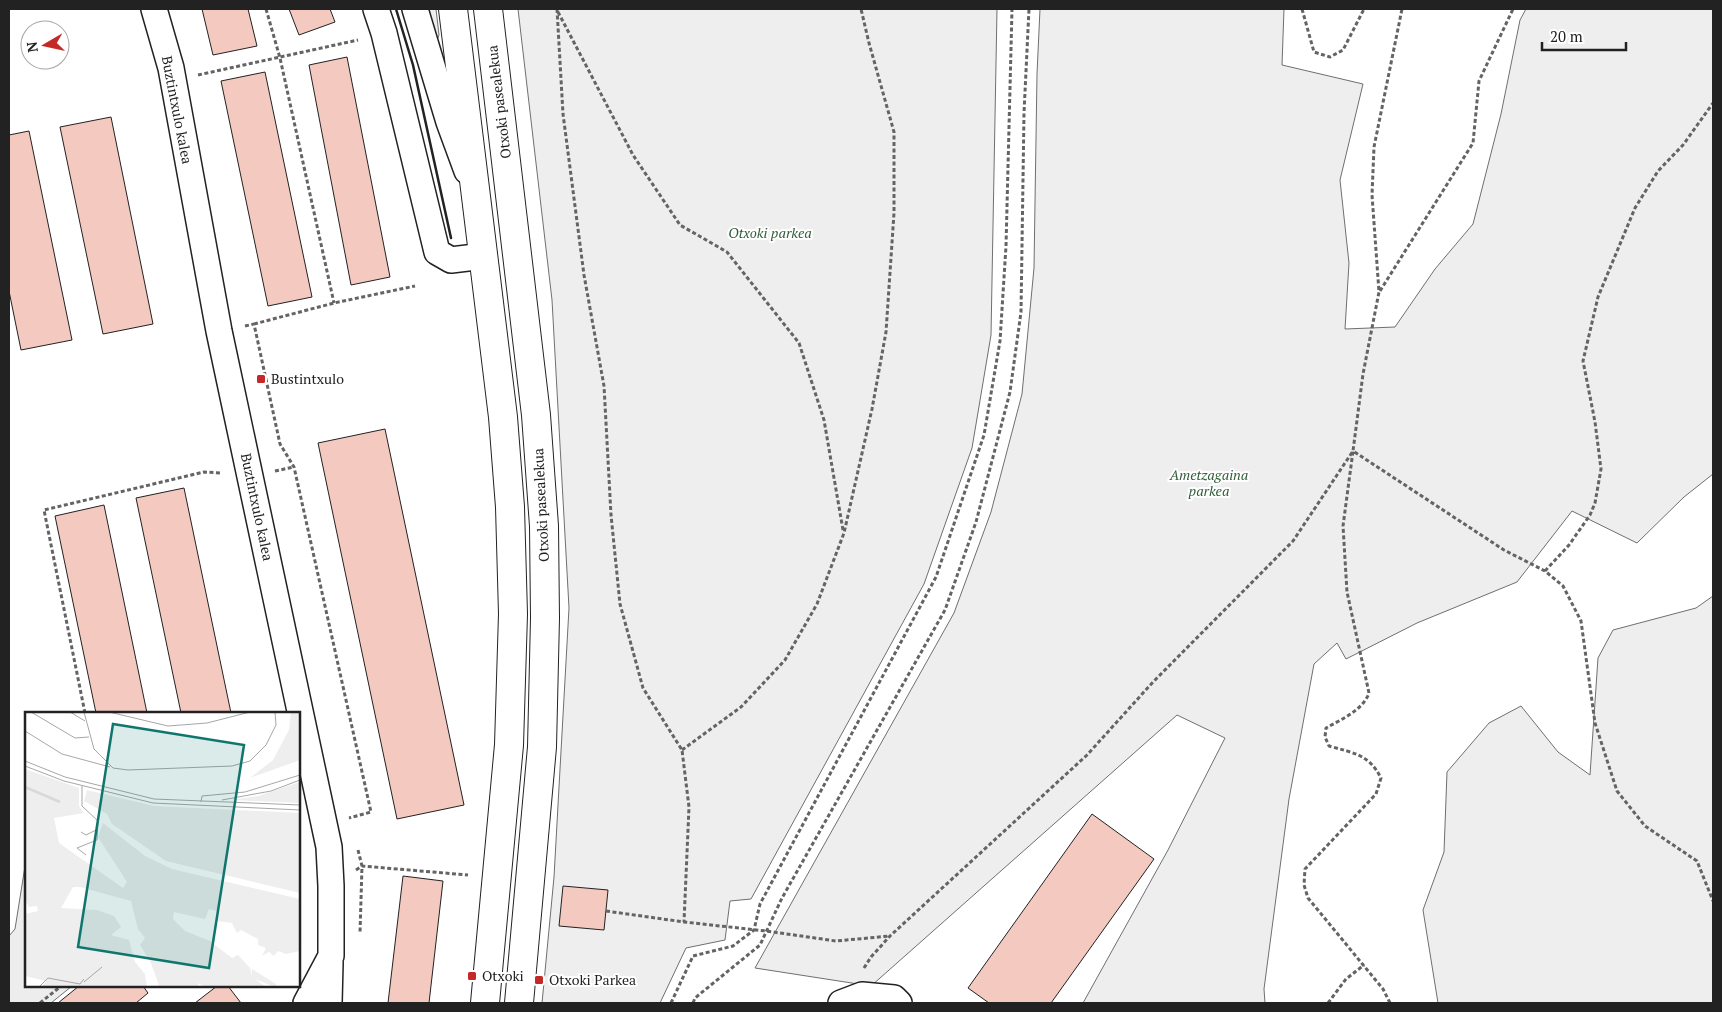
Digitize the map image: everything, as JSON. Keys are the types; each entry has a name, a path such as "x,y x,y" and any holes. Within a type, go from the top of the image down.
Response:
{"main road":[{"path":"453,9 503,417 510,507 513,614 509,745 485,1003"},
{"name":"Otxoki pasealekua","path":"488,9 536,415 544,526 545,618 542,747 518,1003"}],"street":[{"name":"Buztintxulo kalea","path":"154,9 170,68 219,331 329,847 331,956 306,1003"},
{"path":"376,9 437,252 452,260 484,256"},
{"path":"415,9 449,122 476,197"},
{"path":"329,1003 331,956"},
{"path":"845,1001 862,995 894,998 899,1003"}],"path":[{"path":"266,9 280,58 334,303"},
{"path":"682,750 741,707 785,660 816,604 844,533 872,409 886,332 894,213 894,132 868,43 861,9"},
{"path":"671,1003 693,956 733,946 754,930 760,904 936,577 984,435 1000,341 1006,246 1012,9"},
{"path":"693,1003 695,998 760,945 782,898 945,610 976,522 1010,392 1021,312 1024,113 1029,9"},
{"path":"1302,9 1314,52 1330,58 1343,50 1364,9"},
{"path":"1390,1003 1383,989 1308,898 1304,885 1305,869 1376,794 1381,778 1374,765 1362,756 1329,746 1325,737 1326,728 1366,702 1369,693 1347,592 1343,526 1354,451 1362,374 1379,292 1372,195 1374,147 1402,9"},
{"path":"1379,292 1472,143 1479,81 1513,9"},
{"path":"557,10 633,155 680,225 727,252 799,343 824,420 844,533"},
{"path":"557,10 563,114 584,276 604,386 610,515 620,604 643,688 682,750 689,807 684,922"},
{"path":"190,76 367,38"},
{"path":"1545,571 1569,545 1590,516 1595,503 1601,468 1595,422 1583,361 1598,297 1635,208 1658,171 1683,145 1713,103"},
{"path":"219,331 334,303 415,286"},
{"path":"254,324 280,444 294,467 371,812 348,818"},
{"path":"1354,451 1504,550 1545,571 1563,586 1581,621 1595,723 1617,790 1645,826 1697,861 1713,901"},
{"path":"845,1001 872,956 890,936 1087,755 1153,682 1286,548 1354,451"},
{"path":"85,712 44,510 204,472 250,476 294,467"},
{"path":"357,847 362,866 360,940"},
{"path":"362,866 469,875"},
{"path":"606,911 684,922 766,930 836,942 890,936"},
{"path":"1328,1003 1346,979 1364,965"},
{"path":"40,1003 60,987"}],"green space":[{"path":"426,9 436,9 438,38 434,37"},
{"name":"Otxoki parkea","path":"518,9 997,9 991,335 972,448 924,584 751,899 730,901 725,940 686,948 660,1003 542,1003 554,877 569,608 552,300"},
{"name":"Ametzagaina parkea","path":"1040,9 1284,9 1282,65 1363,84 1340,180 1349,263 1345,329 1395,327 1435,269 1473,224 1501,114 1520,20 1526,9 1713,9 1713,474 1684,497 1637,543 1572,511 1517,582 1417,623 1346,659 1337,643 1314,664 1289,799 1264,989 1265,1003 1083,1003 1168,850 1225,738 1177,715 871,986 755,968 954,613 991,512 1022,394 1034,268"},
{"path":"1713,596 1713,1003 1438,1003 1423,910 1444,852 1447,772 1489,723 1521,706 1558,752 1590,775 1598,658 1613,630 1696,608"}],"shaded area":[{"path":"25,866 25,987 71,987 51,1003 9,1003 9,936 15,929"}],"building":[{"path":"202,9 248,9 257,46 213,55"},
{"path":"289,9 330,9 335,22 299,35"},
{"path":"347,57 390,277 351,285 309,65"},
{"path":"265,72 312,297 268,306 221,81"},
{"path":"111,117 153,324 103,334 60,127"},
{"path":"29,131 72,340 21,350 9,291 9,135"},
{"path":"385,429 464,805 397,819 318,443"},
{"path":"184,488 231,712 181,712 136,498"},
{"path":"104,505 147,712 96,712 55,516"},
{"path":"1092,814 1154,859 1051,1003 989,1003 968,988"},
{"path":"403,876 443,881 429,1003 388,1003"},
{"path":"563,886 608,890 604,930 559,926"},
{"path":"78,987 144,987 148,993 136,1003 58,1003"},
{"path":"216,987 229,987 241,1003 195,1003"}],"wall":[{"path":"396,9 413,65 451,238"}],"place":[{"name":"Bustintxulo","path":"261,379"},
{"name":"Otxoki","path":"472,976"},
{"name":"Otxoki Parkea","path":"539,980"}]}
